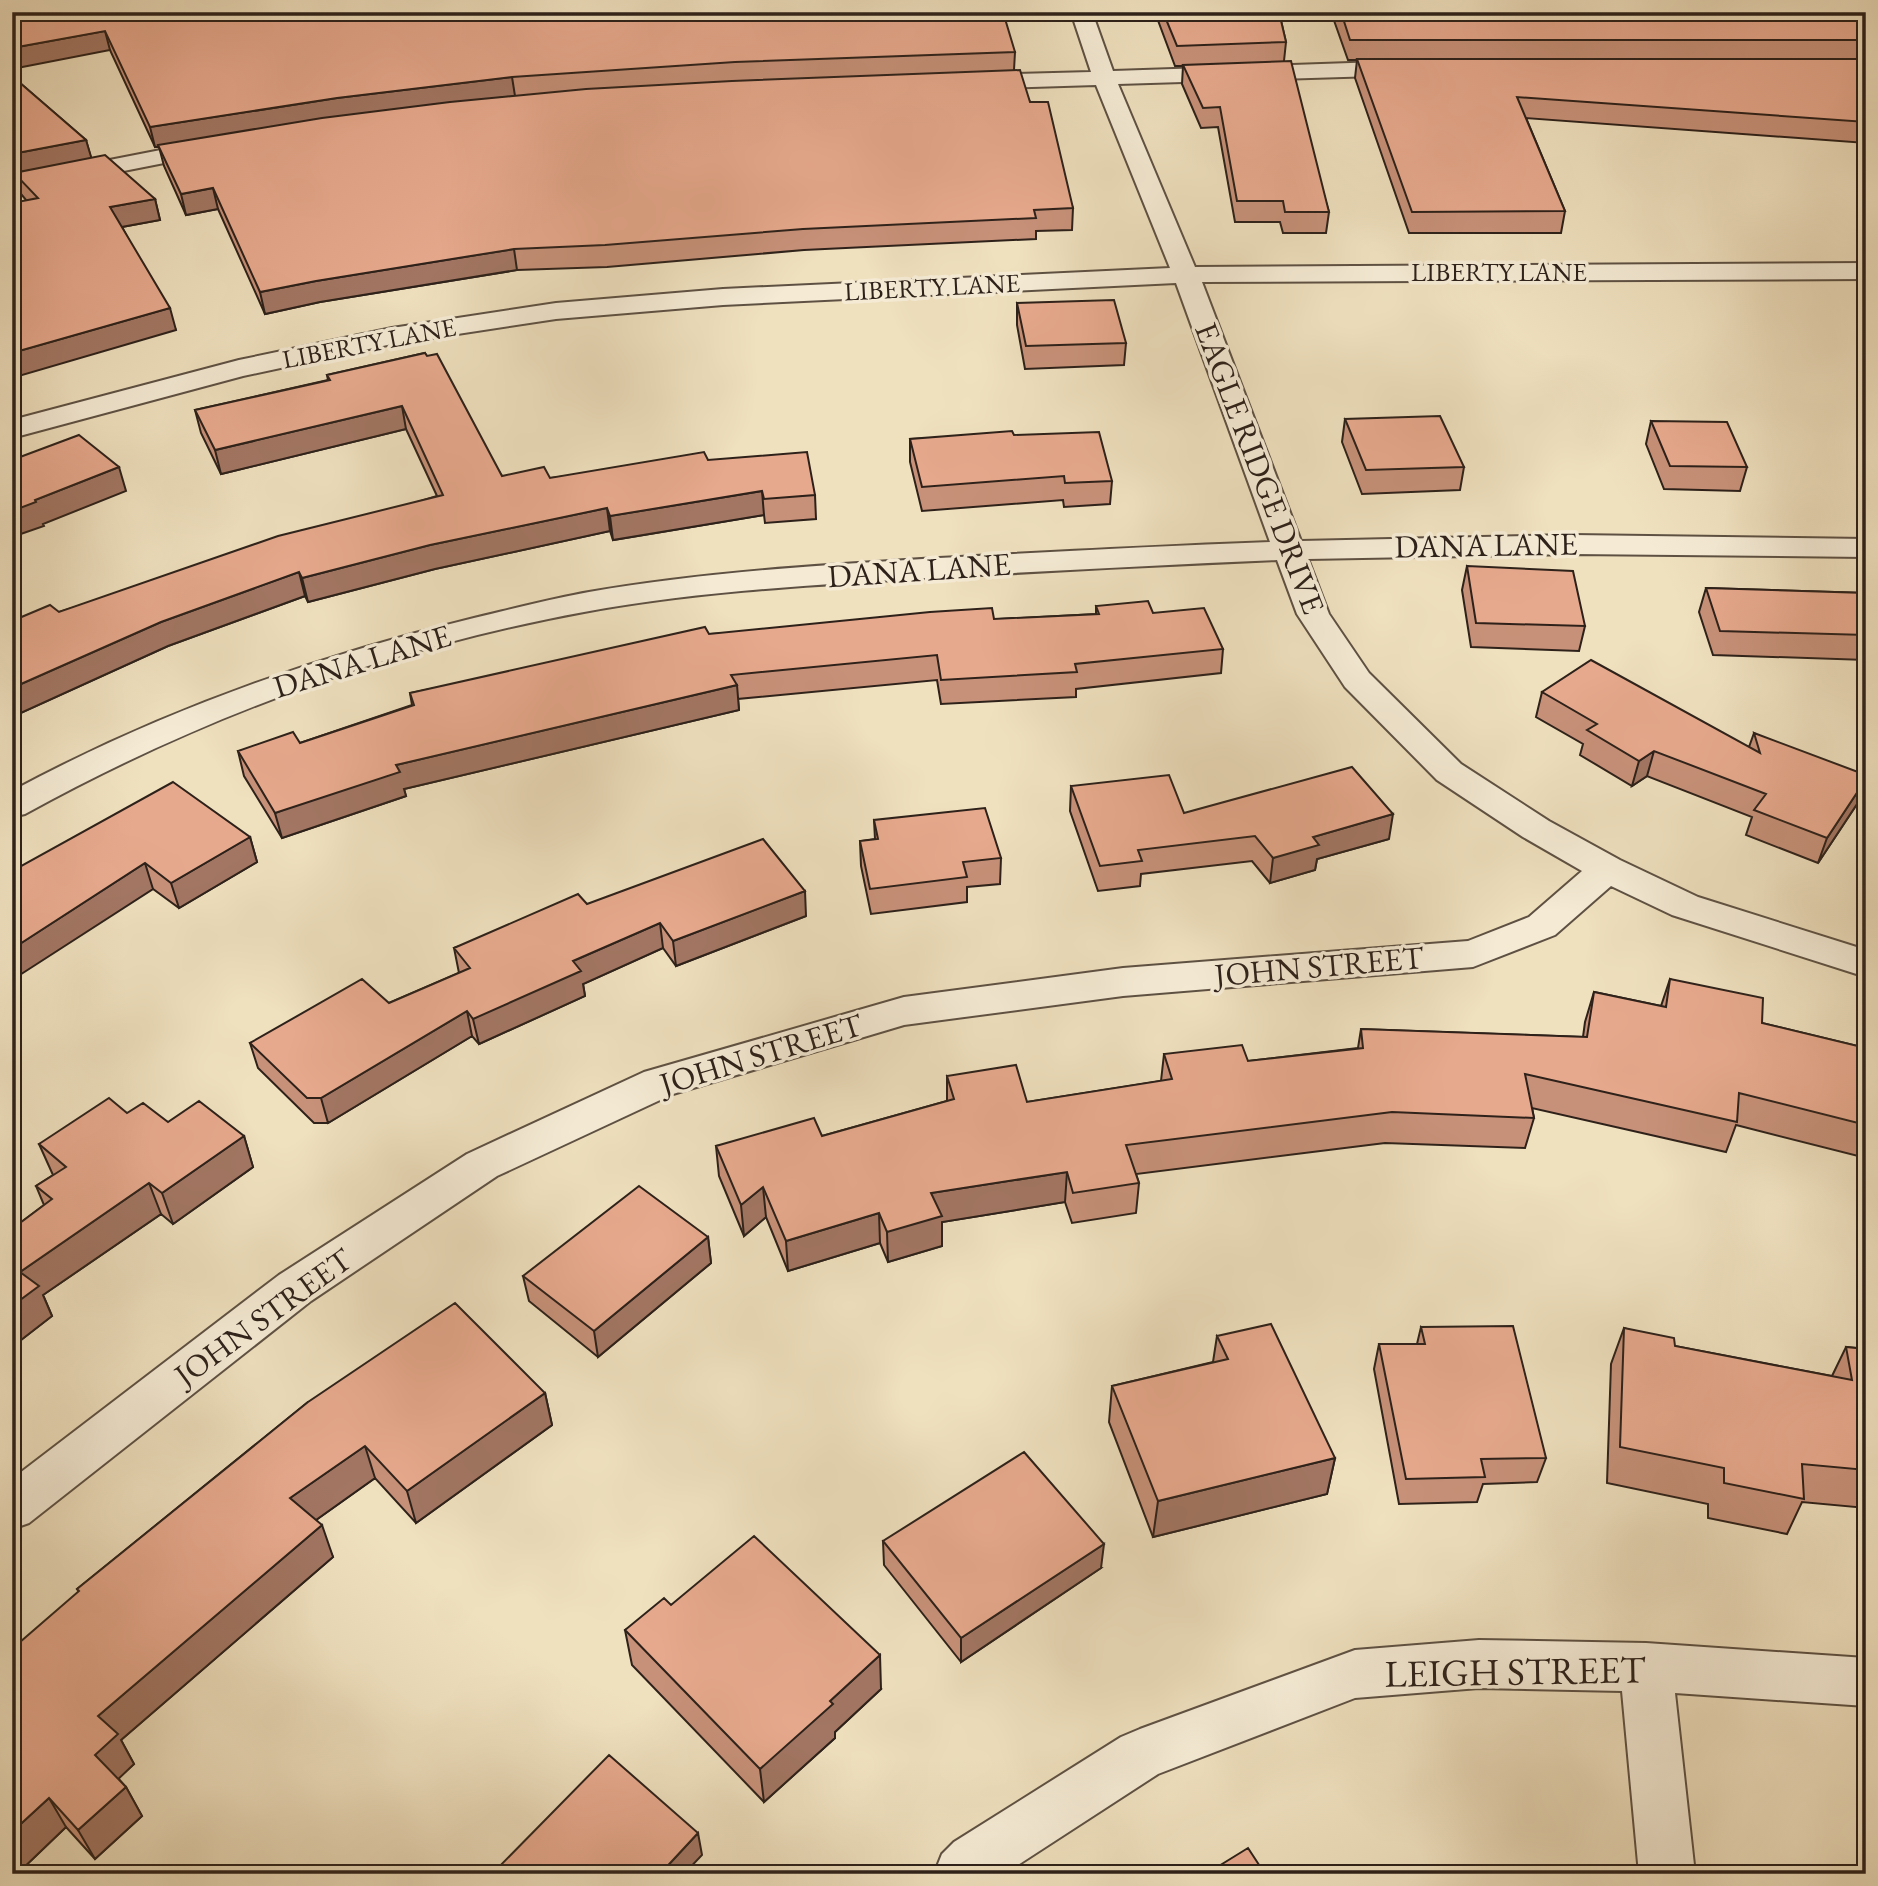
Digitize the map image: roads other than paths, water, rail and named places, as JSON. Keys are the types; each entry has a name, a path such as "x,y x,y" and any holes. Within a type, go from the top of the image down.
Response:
{"street":[{"name":"EAGLE RIDGE DRIVE","path":"1081,12 1104,77 1186,275 1313,614 1357,680 1449,772 1536,829 1607,869 1685,906 1866,964"},
{"path":"944,83 1434,68"},
{"path":"12,186 233,144"},
{"name":"LIBERTY LANE","path":"12,429 62,413 239,368 392,336 555,311 723,298 1186,275 1454,271 1866,271"},
{"name":"DANA LANE","path":"12,806 60,779 173,725 293,679 443,635 590,602 756,581 1287,549 1479,544 1739,544 1866,548"},
{"name":"JOHN STREET","path":"12,1508 295,1288 482,1165 659,1083 904,1011 1124,982 1473,954 1542,926 1607,869"},
{"name":"LEIGH STREET","path":"962,1874 974,1861 1140,1755 1355,1674 1479,1664 1646,1667 1866,1682"},
{"path":"1646,1667 1667,1874"}]}
